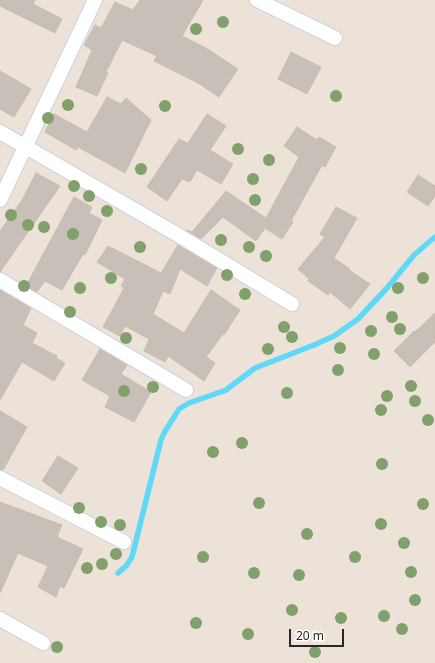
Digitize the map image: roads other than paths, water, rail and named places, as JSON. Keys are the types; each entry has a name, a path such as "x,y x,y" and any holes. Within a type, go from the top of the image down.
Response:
{"street":[{"path":"0,200 95,0"},
{"path":"257,0 335,38"},
{"path":"0,132 173,232 292,304"},
{"path":"0,280 186,390"},
{"path":"0,478 124,542"},
{"path":"0,619 43,643"}],"waterway":[{"path":"118,573 126,566 132,557 161,440 179,409 189,403 226,390 255,368 334,336 358,319 387,288 414,255 435,237"}]}
